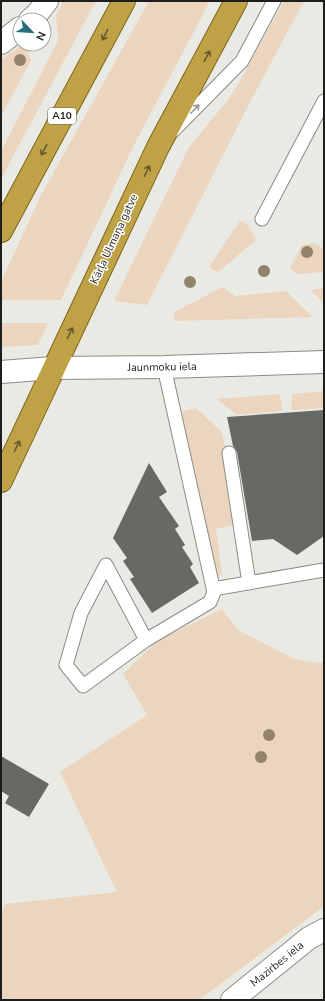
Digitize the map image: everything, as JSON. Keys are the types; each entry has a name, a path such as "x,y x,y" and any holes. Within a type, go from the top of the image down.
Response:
{"highway":[{"name":"A10","path":"1,231 124,1"},
{"name":"Kārļa Ulmaņa gatve","path":"1,481 158,147 236,1"}],"street":[{"path":"37,12 47,1"},
{"path":"1,42 12,34"},
{"name":"Jaunmoku iela","path":"1,372 53,368 164,368 324,362"},
{"name":"Mazirbes iela","path":"232,1000 309,938 324,930"}],"lane":[{"path":"158,147 242,61 274,1"},
{"path":"262,220 324,101"},
{"path":"146,640 106,565 81,613 66,665 84,686 146,640 210,602 214,592 164,368"},
{"path":"229,453 249,583"},
{"path":"213,589 324,570"}],"shaded area":[{"path":"63,1 96,1 1,179 1,151 58,41 56,15"},
{"path":"149,1 210,1 133,147 61,300 1,300 1,282 41,195"},
{"path":"284,1 304,1 247,108 147,305 114,301 189,147 228,100"},
{"path":"12,52 28,52 31,60 1,117 1,59"},
{"path":"240,221 248,225 256,240 218,272 209,267"},
{"path":"314,243 324,249 324,272 297,274 290,268 302,245"},
{"path":"223,287 235,296 286,291 313,317 175,321 174,312"},
{"path":"324,288 324,304 311,290"},
{"path":"1,323 48,323 38,345 1,347"},
{"path":"324,391 324,408 291,410 292,394"},
{"path":"280,394 282,411 237,415 217,399"},
{"path":"196,408 222,432 225,447 234,525 216,529 222,575 217,577 182,419 183,411"},
{"path":"222,609 238,630 294,659 317,663 324,662 324,906 199,1000 1,1000 1,916 5,904 117,892 60,772 147,715 123,674 157,641"}],"building":[{"path":"324,410 324,536 297,555 273,539 252,541 237,452 233,446 227,417"},
{"path":"149,463 167,492 159,497 179,526 175,529 185,545 182,547 193,564 190,567 199,583 152,613 130,579 134,577 123,561 127,558 113,538"},
{"path":"1,756 49,784 29,817 5,803 9,796 1,791"}]}
